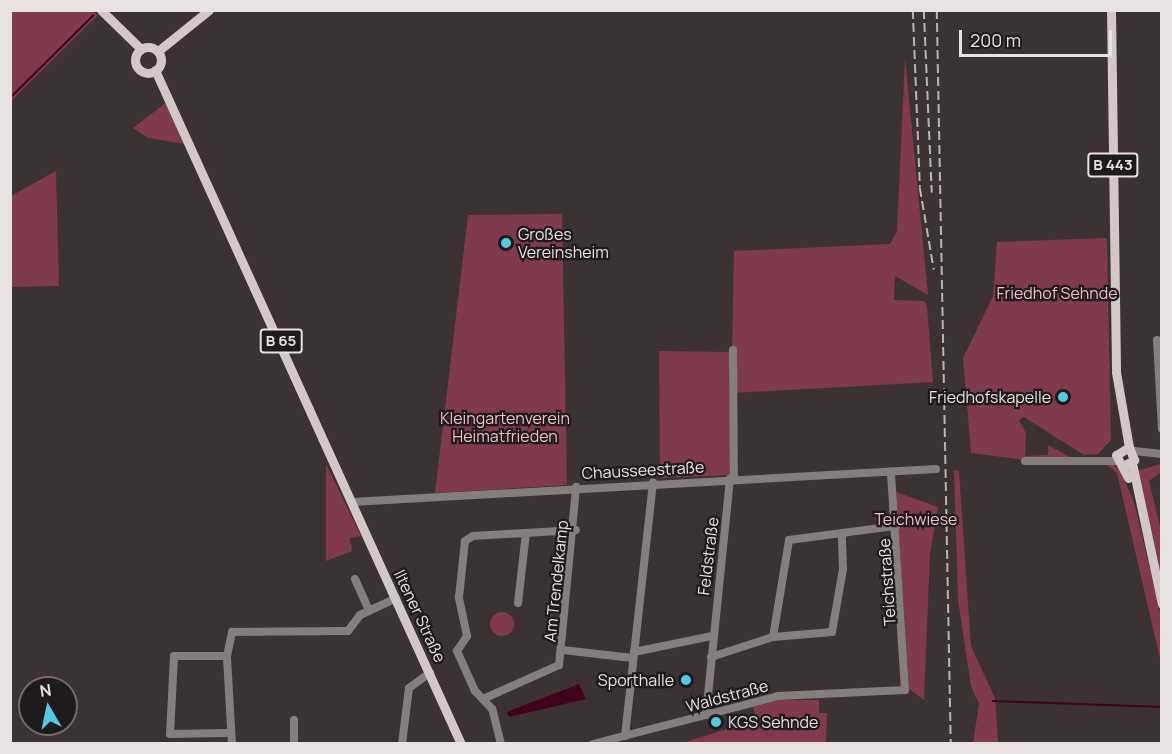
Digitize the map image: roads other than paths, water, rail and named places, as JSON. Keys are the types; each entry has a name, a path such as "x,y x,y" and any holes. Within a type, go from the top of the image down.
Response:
{"main road":[{"path":"101,10 141,49 158,51"},
{"path":"141,49 137,67 156,70 158,51 209,10"},
{"name":"B 443","path":"1111,10 1118,403 1126,456 1161,604"},
{"name":"B 65","path":"156,70 352,502"},
{"name":"Iltener Straße","path":"352,502 461,744"}],"street":[{"path":"108,10 113,21"},
{"path":"1157,340 1160,366 1161,429"},
{"name":"Feldstraße","path":"706,715 712,636 732,478 733,350"},
{"path":"1025,461 1161,454"},
{"name":"Chausseestraße","path":"352,502 732,478 936,469"},
{"name":"Teichstraße","path":"891,471 905,690"},
{"path":"625,736 653,483"},
{"name":"Am Trendelkamp","path":"483,699 555,668 563,650 576,530 576,487"},
{"path":"773,637 787,543 896,526"},
{"path":"501,744 492,709 483,699 457,651 468,636 459,597 465,542 473,536 576,530"},
{"path":"518,603 526,533"},
{"path":"711,657 773,637 832,632 843,569 842,533"},
{"path":"355,579 369,611"},
{"path":"232,744 227,733 227,656 232,632 348,631 369,611 396,598"},
{"path":"563,650 634,655 675,643 712,636"},
{"path":"227,656 174,656 170,734 227,733"},
{"path":"402,744 409,688 430,673"},
{"name":"Waldstraße","path":"593,744 778,696 905,690"},
{"path":"294,720 294,744"}],"waterway":[{"path":"10,98 93,16"},
{"path":"993,701 1162,707"}],"railway":[{"path":"913,10 920,188 934,270"},
{"path":"924,10 932,193"},
{"path":"937,10 951,744"}],"place":[{"name":"Großes Vereinsheim","path":"506,243"},
{"name":"Friedhofskapelle","path":"1063,397"},
{"name":"Sporthalle","path":"686,680"},
{"name":"KGS Sehnde","path":"716,722"}],"park label":[{"name":"Friedhof Sehnde","path":"1057,293"},
{"name":"Kleingartenverein Heimatfrieden","path":"505,427"},
{"name":"Teichwiese","path":"916,519"}]}
